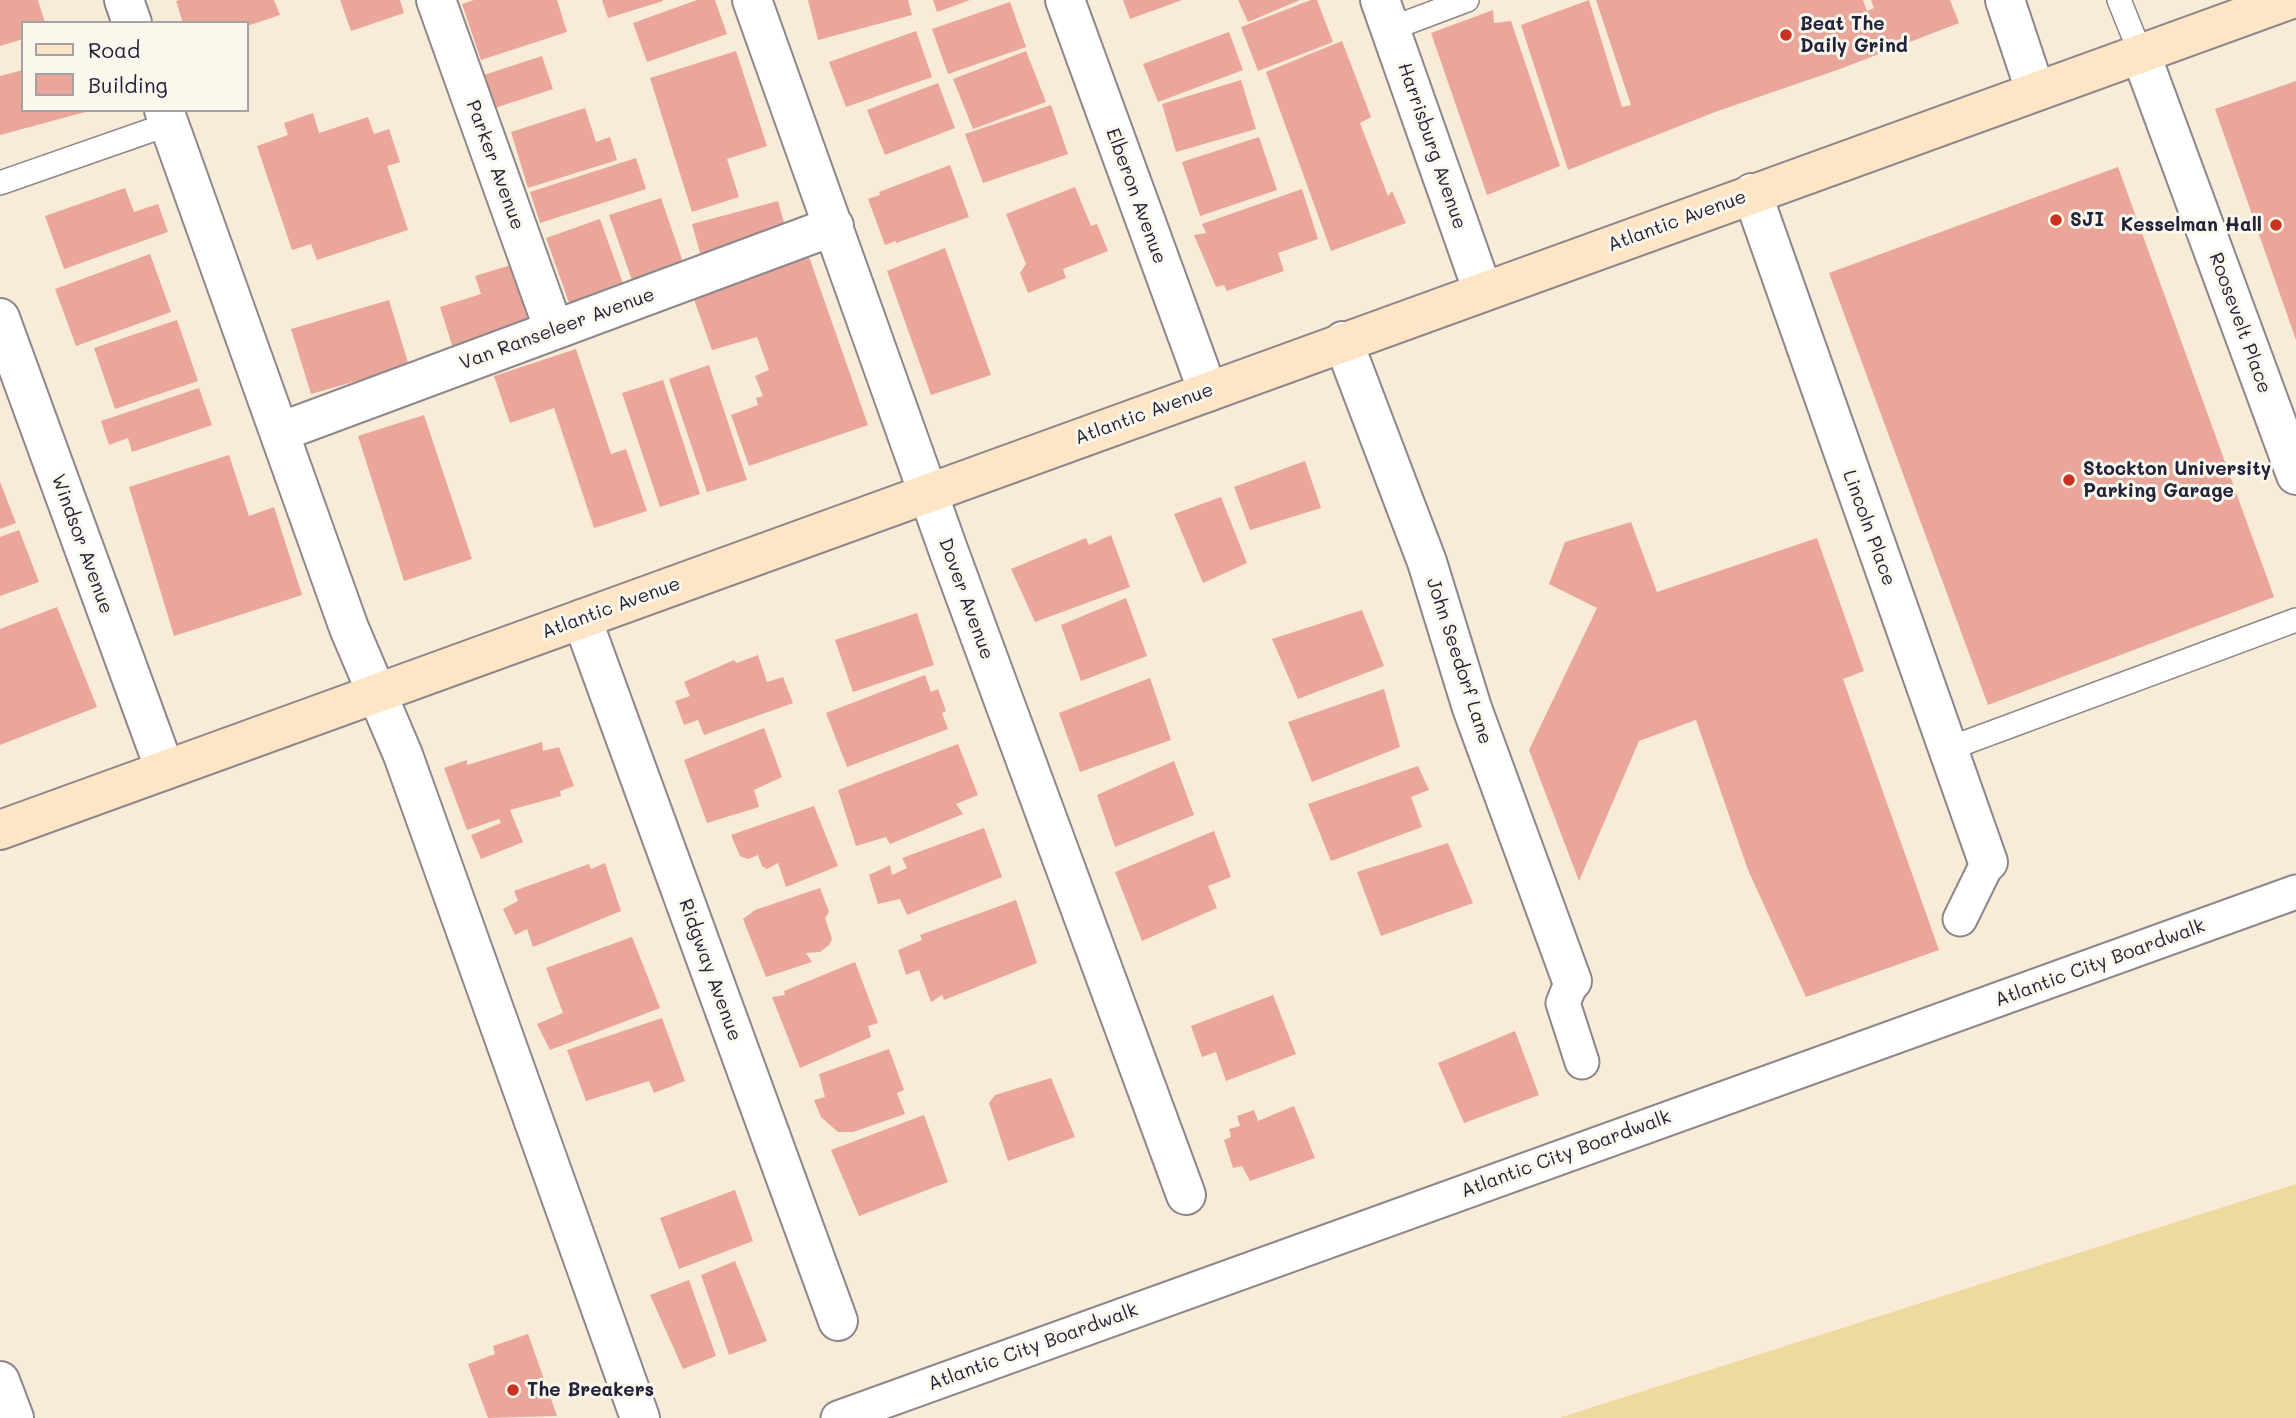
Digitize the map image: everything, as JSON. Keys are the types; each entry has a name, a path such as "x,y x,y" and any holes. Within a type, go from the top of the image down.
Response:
{"main road":[{"name":"Atlantic Avenue","path":"0,830 2289,0"}],"street":[{"name":"Parker Avenue","path":"436,0 554,330"},
{"name":"Dover Avenue","path":"752,0 928,492 1186,1195"},
{"name":"Elberon Avenue","path":"1065,0 1208,392"},
{"path":"2004,0 2035,90"},
{"name":"Harrisburg Avenue","path":"1385,14 1483,292"},
{"name":"Roosevelt Place","path":"2140,52 2296,475"},
{"path":"166,117 349,628 379,693 640,1418"},
{"name":"Lincoln Place","path":"1752,193 1988,862"},
{"name":"Van Ranseleer Avenue","path":"280,432 834,226"},
{"name":"Windsor Avenue","path":"0,318 165,770"},
{"name":"John Seedorf Lane","path":"1343,341 1427,562 1472,708 1572,981"},
{"name":"Ridgway Avenue","path":"582,619 838,1321"},
{"path":"1961,919 1988,862"},
{"name":"Atlantic City Boardwalk","path":"838,1418 2296,892"},
{"path":"1572,981 1563,1003 1582,1062"},
{"path":"0,1381 14,1418"}],"lane":[{"path":"1385,14 1467,0"},
{"path":"2119,0 2140,52"},
{"path":"0,183 166,117"},
{"path":"1948,749 2296,620"}],"sand":[{"path":"2296,1184 2296,1418 1560,1418 1568,1415"}],"building":[{"path":"0,0 38,0 44,21 21,21 21,40 0,46"},
{"path":"274,0 280,15 248,26 248,21 182,21 176,1"},
{"path":"340,0 400,0 404,13 351,31"},
{"path":"474,0 557,0 567,32 481,60 462,4"},
{"path":"602,0 663,0 663,1 608,18"},
{"path":"697,0 715,0 727,34 647,62 633,23"},
{"path":"808,0 908,0 912,15 818,40"},
{"path":"933,0 970,0 937,12"},
{"path":"1123,0 1182,0 1130,19"},
{"path":"1238,0 1300,0 1248,22"},
{"path":"1317,0 1333,42 1258,71 1241,27"},
{"path":"1589,0 1622,107 1631,105 1596,0 1863,0 1867,11 1874,8 1871,0 1950,0 1959,23 1840,69 1715,112 1568,170 1521,25"},
{"path":"1010,2 1026,47 948,74 932,29"},
{"path":"1493,10 1494,23 1511,21 1560,166 1487,195 1431,33"},
{"path":"916,31 932,77 846,107 829,62"},
{"path":"1229,32 1243,70 1158,102 1143,64"},
{"path":"1342,41 1371,117 1360,123 1388,196 1392,191 1406,223 1331,251 1266,72"},
{"path":"736,51 767,146 727,159 739,197 692,212 650,78"},
{"path":"1026,51 1046,102 973,129 953,79"},
{"path":"542,56 553,89 495,108 484,75"},
{"path":"21,71 21,112 85,112 0,135 0,76"},
{"path":"1241,80 1256,129 1176,152 1162,104"},
{"name":"Kesselman Hall","path":"2296,81 2296,340 2215,109"},
{"path":"938,83 955,128 885,155 867,110"},
{"path":"1051,105 1068,154 983,183 965,134"},
{"path":"585,108 596,142 610,137 617,160 528,188 511,132"},
{"path":"313,113 319,133 368,117 374,134 389,129 400,162 387,166 408,230 317,260 311,244 292,250 257,146 288,135 284,123"},
{"path":"1259,137 1277,190 1200,216 1182,162"},
{"path":"636,158 646,189 540,223 530,192"},
{"path":"950,165 969,217 885,245 868,199 880,195 879,192"},
{"name":"Stockton University Parking Garage","path":"2118,167 2274,597 1988,705 1829,273"},
{"path":"1075,187 1091,226 1097,224 1108,251 1063,269 1066,278 1028,293 1020,273 1026,264 1006,214"},
{"path":"125,188 134,212 158,204 168,232 64,269 45,216"},
{"path":"1302,189 1318,239 1278,253 1284,271 1227,291 1224,285 1216,287 1194,235 1206,233 1202,224"},
{"path":"661,198 684,265 633,283 609,215"},
{"path":"778,201 788,237 702,260 692,224"},
{"path":"600,219 626,292 572,311 546,238"},
{"path":"945,248 991,375 931,395 887,271"},
{"path":"150,254 171,312 76,346 55,289"},
{"path":"808,254 868,425 749,466 731,415 758,405 756,398 763,396 755,376 769,370 757,337 712,350 692,294"},
{"path":"524,261 543,320 453,348 440,307 481,294 475,276"},
{"path":"389,300 409,366 311,394 291,329"},
{"path":"177,320 198,381 115,409 94,348"},
{"path":"576,349 611,454 626,449 647,511 594,528 554,408 510,423 494,376"},
{"path":"709,365 747,480 707,492 669,379"},
{"path":"663,380 700,494 660,507 622,393"},
{"path":"199,388 212,425 132,452 128,438 109,445 101,421"},
{"path":"424,415 472,559 404,581 358,436"},
{"path":"229,455 249,516 274,507 302,595 174,636 129,487"},
{"path":"1305,461 1321,508 1250,530 1234,487"},
{"path":"0,482 16,523 0,529"},
{"path":"1221,497 1247,563 1203,583 1174,514"},
{"path":"1631,522 1657,592 1817,538 1864,671 1843,679 1939,950 1806,997 1748,870 1696,720 1639,741 1579,881 1529,750 1597,608 1549,584 1565,542"},
{"path":"19,530 39,582 0,596 0,537"},
{"path":"1111,535 1130,587 1035,622 1011,569 1086,538 1089,545"},
{"path":"1126,598 1147,656 1081,681 1061,625"},
{"path":"57,607 97,707 0,745 0,629"},
{"path":"1362,610 1384,666 1298,699 1272,639"},
{"path":"917,613 934,665 853,692 835,640"},
{"path":"758,655 767,682 783,677 793,703 704,735 698,720 684,725 675,701 690,696 684,682 734,660 737,663"},
{"path":"925,675 931,692 938,689 946,711 942,713 948,729 847,767 826,713"},
{"path":"1150,678 1171,740 1080,772 1059,713"},
{"path":"1384,689 1400,747 1312,782 1288,722"},
{"path":"764,728 782,777 754,790 759,807 707,823 684,760"},
{"path":"542,742 543,751 559,747 574,786 560,791 561,796 510,810 523,842 481,859 471,835 501,823 499,819 467,830 444,768 467,760 467,765"},
{"path":"958,744 978,795 956,804 963,814 890,844 886,837 856,846 838,790"},
{"path":"1174,761 1194,815 1115,847 1097,795"},
{"path":"1418,766 1429,790 1411,797 1422,827 1331,861 1308,804"},
{"path":"814,806 838,866 786,887 778,863 767,869 762,866 758,855 748,859 740,856 731,835"},
{"path":"984,828 1002,877 907,915 900,899 878,904 869,875 890,865 892,875 907,868 902,858"},
{"path":"1214,831 1231,877 1208,886 1217,908 1142,941 1115,872"},
{"path":"1448,843 1473,903 1381,936 1357,872"},
{"path":"605,863 621,911 533,947 527,929 515,935 503,909 518,901 514,891 589,864 591,869"},
{"path":"820,888 829,912 825,918 832,939 829,945 820,952 806,953 812,962 766,977 743,919 755,910"},
{"path":"1016,900 1037,963 944,1000 942,995 931,1002 919,970 906,975 898,950 922,940 920,935"},
{"path":"632,937 660,1008 550,1050 537,1024 563,1013 546,968"},
{"path":"855,962 878,1023 868,1026 871,1037 800,1068 772,997 785,995 784,991"},
{"path":"1273,995 1296,1054 1226,1081 1216,1052 1202,1057 1191,1026"},
{"path":"662,1018 685,1081 654,1093 649,1081 586,1101 567,1050"},
{"path":"1515,1031 1539,1095 1464,1123 1438,1063"},
{"path":"889,1049 904,1090 897,1093 905,1114 853,1132 838,1132 821,1117 814,1100 825,1097 819,1074"},
{"path":"1051,1078 1075,1137 1008,1161 989,1103 995,1095"},
{"path":"1294,1106 1315,1158 1250,1181 1242,1166 1233,1168 1224,1140 1231,1137 1229,1129 1240,1126 1237,1116 1254,1110 1258,1121"},
{"path":"924,1115 948,1182 859,1216 831,1150"},
{"path":"735,1190 753,1241 679,1269 660,1218"},
{"path":"735,1261 767,1341 729,1355 701,1275"},
{"path":"689,1280 716,1356 683,1369 650,1295"},
{"name":"The Breakers","path":"528,1334 557,1416 488,1418 468,1364 495,1354 493,1346"}],"place":[{"name":"Beat The Daily Grind","path":"1786,35"},
{"name":"SJI","path":"2056,220"},
{"name":"Kesselman Hall","path":"2276,225"},
{"name":"Stockton University Parking Garage","path":"2069,480"},
{"name":"The Breakers","path":"513,1390"}]}
